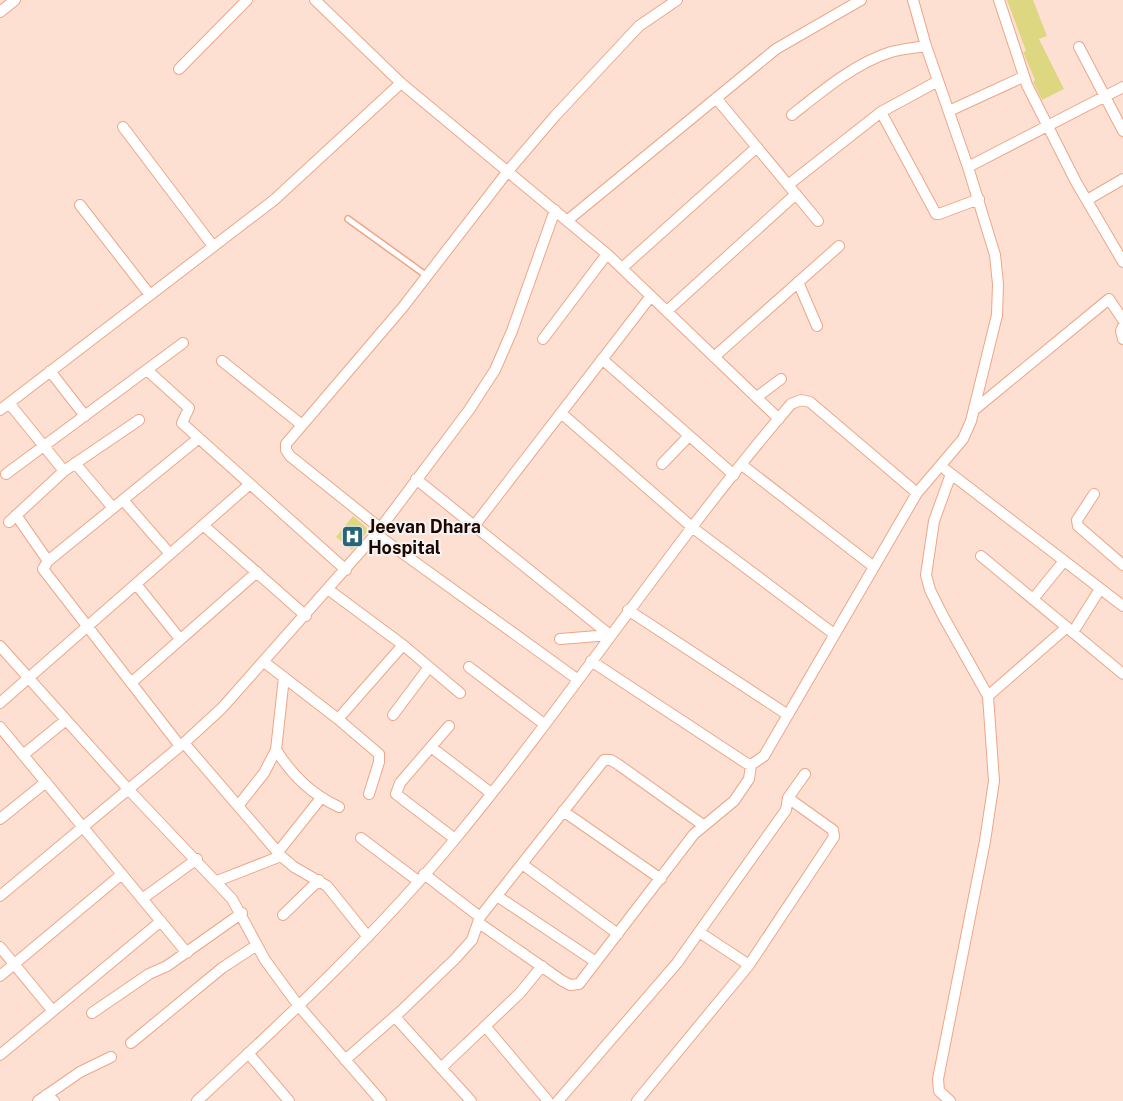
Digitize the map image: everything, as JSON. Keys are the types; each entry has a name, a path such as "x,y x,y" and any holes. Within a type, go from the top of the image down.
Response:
{"street":[{"path":"0,12 15,0"},
{"path":"179,69 247,0"},
{"path":"315,0 401,83 607,254 779,419"},
{"path":"577,679 378,531 286,450 286,444 427,276 508,172 555,116 639,26 677,0"},
{"path":"568,220 776,49 861,0"},
{"path":"361,838 421,877 542,966 570,985 575,985 582,981 703,825 734,801 749,779 751,765 764,756 917,493 942,467 963,439 974,410 997,315 998,284 995,255 968,167 926,46 913,0"},
{"path":"999,0 1023,77 1046,126 1123,262"},
{"path":"792,115 850,73 875,58 892,52 926,46"},
{"path":"1079,47 1123,131"},
{"path":"949,111 1023,77"},
{"path":"788,185 881,112 938,81"},
{"path":"0,410 274,200 401,83"},
{"path":"968,167 1123,87"},
{"path":"716,98 818,221"},
{"path":"881,112 936,214 978,199"},
{"path":"123,127 213,246"},
{"path":"622,268 757,147"},
{"path":"1087,200 1123,179"},
{"path":"667,312 796,194"},
{"path":"80,205 150,294"},
{"path":"0,896 182,744 222,708 329,590 378,531 469,410 495,370 512,332 555,210"},
{"path":"714,357 839,246"},
{"path":"542,339 607,254"},
{"path":"798,282 817,326"},
{"path":"474,526 651,296"},
{"path":"974,410 1109,299 1123,320"},
{"path":"1123,326 1121,331 1123,339"},
{"path":"6,474 182,343"},
{"path":"602,360 734,475"},
{"path":"222,361 302,425"},
{"path":"147,370 190,408 182,423 346,570"},
{"path":"50,371 85,416"},
{"path":"757,397 780,379"},
{"path":"197,1101 368,937 455,839 544,724 628,610 791,404 801,400 810,402 917,493"},
{"path":"9,403 64,471"},
{"path":"561,413 693,528 834,634"},
{"path":"48,561 12,518 64,471 139,420"},
{"path":"662,464 689,436"},
{"path":"199,438 48,561 43,569 131,683 279,854 294,868 320,880 368,937"},
{"path":"75,463 113,508"},
{"path":"742,465 874,567"},
{"path":"942,467 1123,606"},
{"path":"948,1101 939,1091 938,1079 985,842 994,781 988,696 943,616 930,590 926,575 934,521 951,474"},
{"path":"416,479 610,635"},
{"path":"0,703 250,484"},
{"path":"1094,494 1077,520 1078,526 1123,565"},
{"path":"123,500 170,554"},
{"path":"203,525 306,616"},
{"path":"981,556 1123,674"},
{"path":"1033,599 1064,560"},
{"path":"131,683 257,572"},
{"path":"136,584 180,639"},
{"path":"988,696 1070,630 1100,589"},
{"path":"329,590 403,645 460,693"},
{"path":"628,610 788,715"},
{"path":"560,639 610,635"},
{"path":"338,719 403,645"},
{"path":"1,650 128,789 217,881 242,913 257,945 298,1005 381,1101"},
{"path":"591,661 751,765"},
{"path":"264,662 338,719 378,754 379,762 369,794"},
{"path":"393,715 429,666"},
{"path":"469,667 544,724"},
{"path":"238,806 264,773 276,750 284,677"},
{"path":"23,755 66,720"},
{"path":"449,726 400,784 396,794 455,839"},
{"path":"0,727 187,953"},
{"path":"431,747 491,793"},
{"path":"276,750 298,780 321,798 339,808"},
{"path":"345,1060 395,1017 472,940 480,920 496,896 604,760 611,760 703,825"},
{"path":"558,1101 677,963 786,810 788,798 805,774"},
{"path":"0,818 46,782"},
{"path":"217,881 279,854 321,798"},
{"path":"637,1101 749,965 834,837 833,830 788,798"},
{"path":"563,811 661,878"},
{"path":"142,899 197,859"},
{"path":"522,864 618,934"},
{"path":"0,976 122,874"},
{"path":"284,916 320,880"},
{"path":"496,896 596,962"},
{"path":"92,1013 149,974 167,966 187,953 242,913"},
{"path":"0,1055 161,921"},
{"path":"699,932 749,965"},
{"path":"131,1043 222,968 257,945"},
{"path":"0,947 52,1010"},
{"path":"441,1068 520,993 542,966"},
{"path":"395,1017 471,1101"},
{"path":"485,1026 548,1101"},
{"path":"248,1053 289,1101"},
{"path":"46,1099 80,1072 111,1057"}],"lane":[{"path":"348,219 427,276"}],"building":[{"path":"1007,0 1033,0 1047,36 1039,39 1064,89 1042,100 1033,82 1035,80 1023,52 1026,51"},
{"path":"353,516 369,530 352,550 336,537"}],"place":[{"name":"Jeevan Dhara Hospital","path":"352,536"}]}
